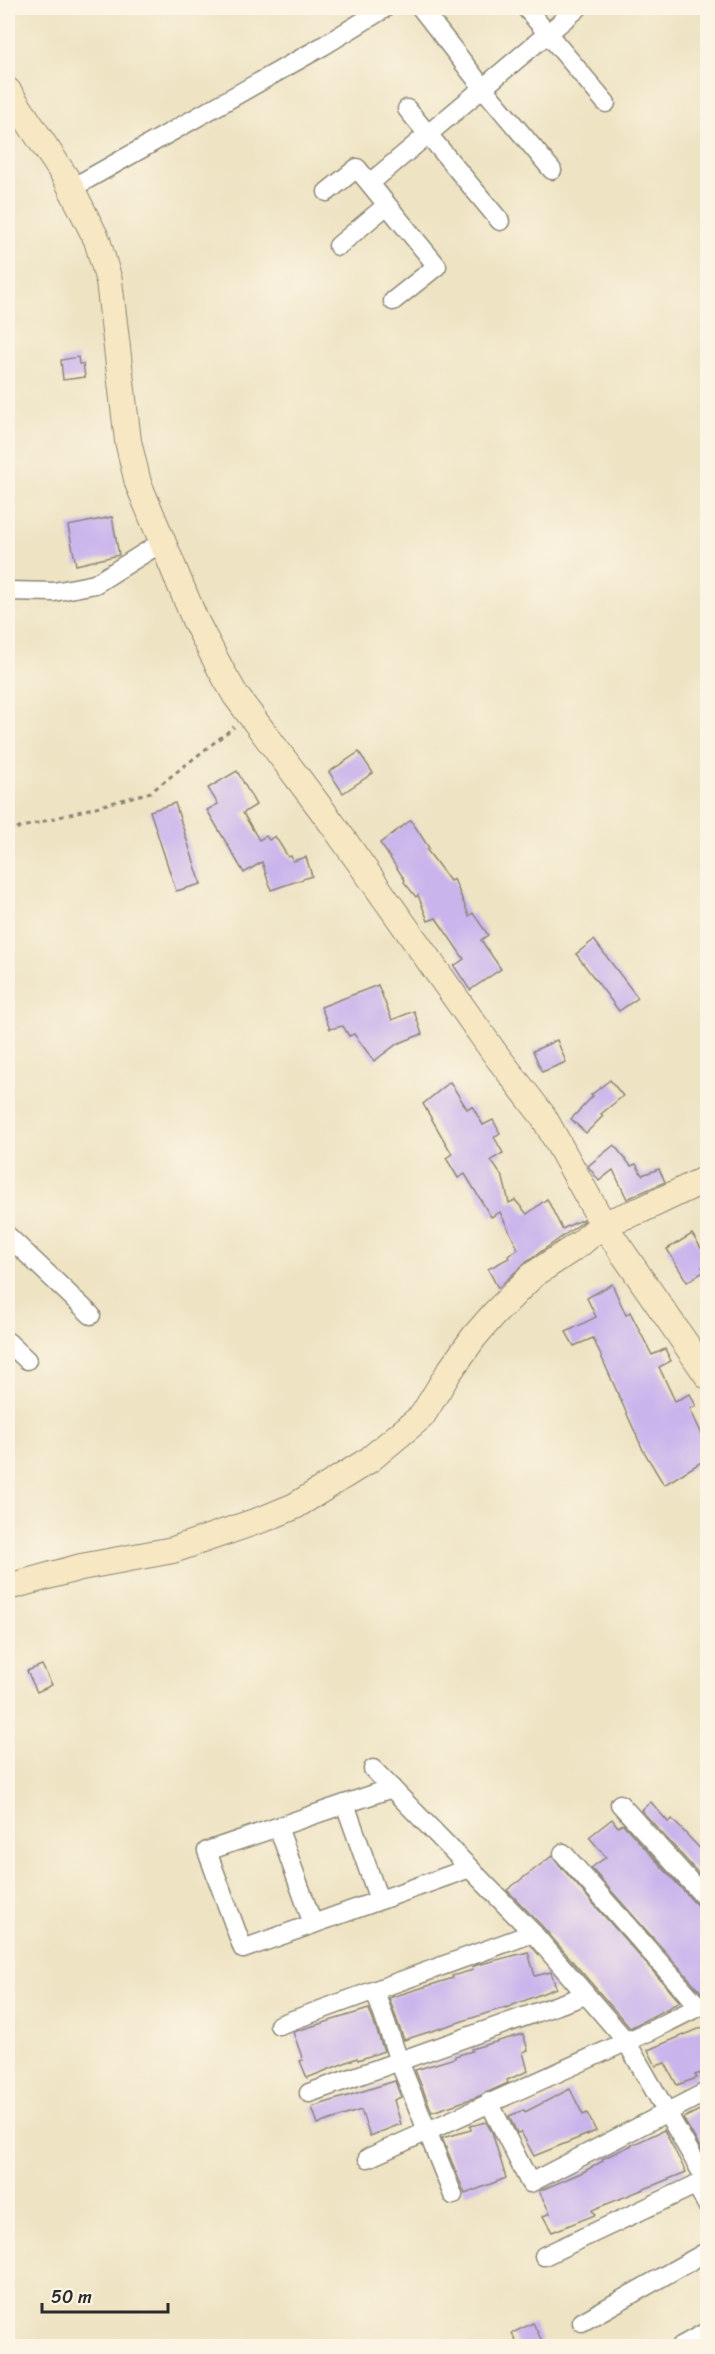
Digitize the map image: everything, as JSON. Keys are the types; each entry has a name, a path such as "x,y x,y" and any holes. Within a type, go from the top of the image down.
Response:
{"street":[{"path":"72,188 385,8"},
{"path":"421,8 483,88 552,170"},
{"path":"526,8 606,103"},
{"path":"370,183 578,8"},
{"path":"8,91 72,188 97,240 103,258 114,316 128,441 138,483 200,630 231,687 332,822 496,1055 543,1116 603,1224 708,1376"},
{"path":"407,109 500,221"},
{"path":"327,192 357,168 437,266 393,301"},
{"path":"338,246 387,205"},
{"path":"8,591 54,592 95,584 162,542"},
{"path":"8,1587 81,1567 173,1550 295,1506 369,1460 422,1416 449,1372 494,1314 533,1275 581,1243 603,1224 641,1210 708,1178"},
{"path":"8,1236 91,1315"},
{"path":"8,1342 27,1360"},
{"path":"373,1769 533,1933 626,2041 703,2181 708,2207"},
{"path":"392,1788 207,1851 243,1949 470,1868"},
{"path":"345,1804 379,1900"},
{"path":"620,1804 708,1900"},
{"path":"278,1827 314,1924"},
{"path":"368,2158 703,2005 562,1853"},
{"path":"279,2025 533,1933"},
{"path":"375,1990 399,2061 453,2195"},
{"path":"309,2093 586,1995"},
{"path":"489,2102 530,2183 708,2091"},
{"path":"544,2256 703,2181"},
{"path":"582,2322 708,2251"},
{"path":"681,2346 708,2331"}],"path":[{"path":"8,831 151,792 250,715"}],"building":[{"path":"78,357 79,364 83,364 85,377 63,380 61,360"},
{"path":"112,517 119,555 76,565 68,526"},
{"path":"359,752 373,773 343,793 329,772"},
{"path":"237,771 256,805 243,813 259,840 266,836 269,840 275,836 293,861 306,857 312,876 271,890 262,862 244,873 207,810 218,804 208,788"},
{"path":"175,803 201,884 176,891 150,811"},
{"path":"411,820 429,848 427,850 450,881 454,879 469,916 473,913 488,935 481,940 501,969 470,990 454,966 464,959 436,918 428,921 418,895 416,897 404,882 405,880 380,843"},
{"path":"594,940 638,998 619,1011 576,954"},
{"path":"378,985 392,1020 414,1011 422,1034 397,1044 374,1061 354,1034 349,1036 343,1026 330,1029 321,1007"},
{"path":"557,1040 566,1062 542,1072 533,1051"},
{"path":"610,1080 623,1096 601,1114 603,1116 586,1133 571,1119 593,1096 591,1095"},
{"path":"450,1082 467,1109 472,1106 483,1125 493,1120 500,1133 494,1137 503,1153 491,1160 503,1178 509,1203 515,1200 527,1214 547,1199 562,1229 583,1219 584,1221 525,1263 498,1288 488,1269 509,1258 508,1256 518,1249 500,1212 491,1217 465,1174 458,1178 446,1158 452,1154 423,1104"},
{"path":"614,1145 631,1166 636,1164 642,1175 659,1169 665,1182 627,1199 613,1170 599,1181 588,1166"},
{"path":"692,1234 708,1259 708,1264 702,1267 705,1271 687,1282 667,1249"},
{"path":"612,1284 626,1315 630,1312 652,1355 665,1349 671,1361 659,1367 675,1401 690,1394 696,1406 690,1409 708,1447 708,1458 664,1485 643,1450 593,1338 574,1346 566,1332 596,1317 587,1298"},
{"path":"42,1665 52,1685 37,1692 27,1671"},
{"path":"651,1802 668,1822 672,1819 708,1857 708,1884 641,1810"},
{"path":"612,1819 618,1827 623,1824 700,1909 708,1914 708,1988 701,1992 591,1868 606,1857 589,1837"},
{"path":"552,1856 680,2002 630,2028 542,1926 507,1890"},
{"path":"528,1952 535,1976 551,1972 556,1988 506,2008 404,2040 389,1998 453,1978 452,1976 473,1970 472,1967 477,1965"},
{"path":"369,2009 384,2051 358,2060 357,2058 307,2078 293,2032"},
{"path":"708,2025 708,2071 695,2075 697,2078 677,2085 665,2063 656,2066 648,2050"},
{"path":"523,2034 528,2050 523,2052 528,2071 477,2097 432,2112 415,2070 455,2058 455,2056 472,2051 471,2049"},
{"path":"395,2081 401,2097 394,2100 401,2124 370,2136 361,2110 318,2124 312,2107"},
{"path":"570,2089 583,2115 587,2113 596,2131 534,2156 521,2132 517,2133 509,2116 524,2110 525,2112"},
{"path":"708,2106 708,2155 705,2156 683,2118"},
{"path":"486,2122 492,2132 506,2178 465,2194 442,2138 471,2130 470,2126"},
{"path":"664,2130 686,2172 592,2210 595,2215 552,2232 543,2216 550,2213 539,2191 583,2172 603,2161 602,2159"},
{"path":"533,2323 542,2341 530,2346 518,2346 512,2333"}]}
